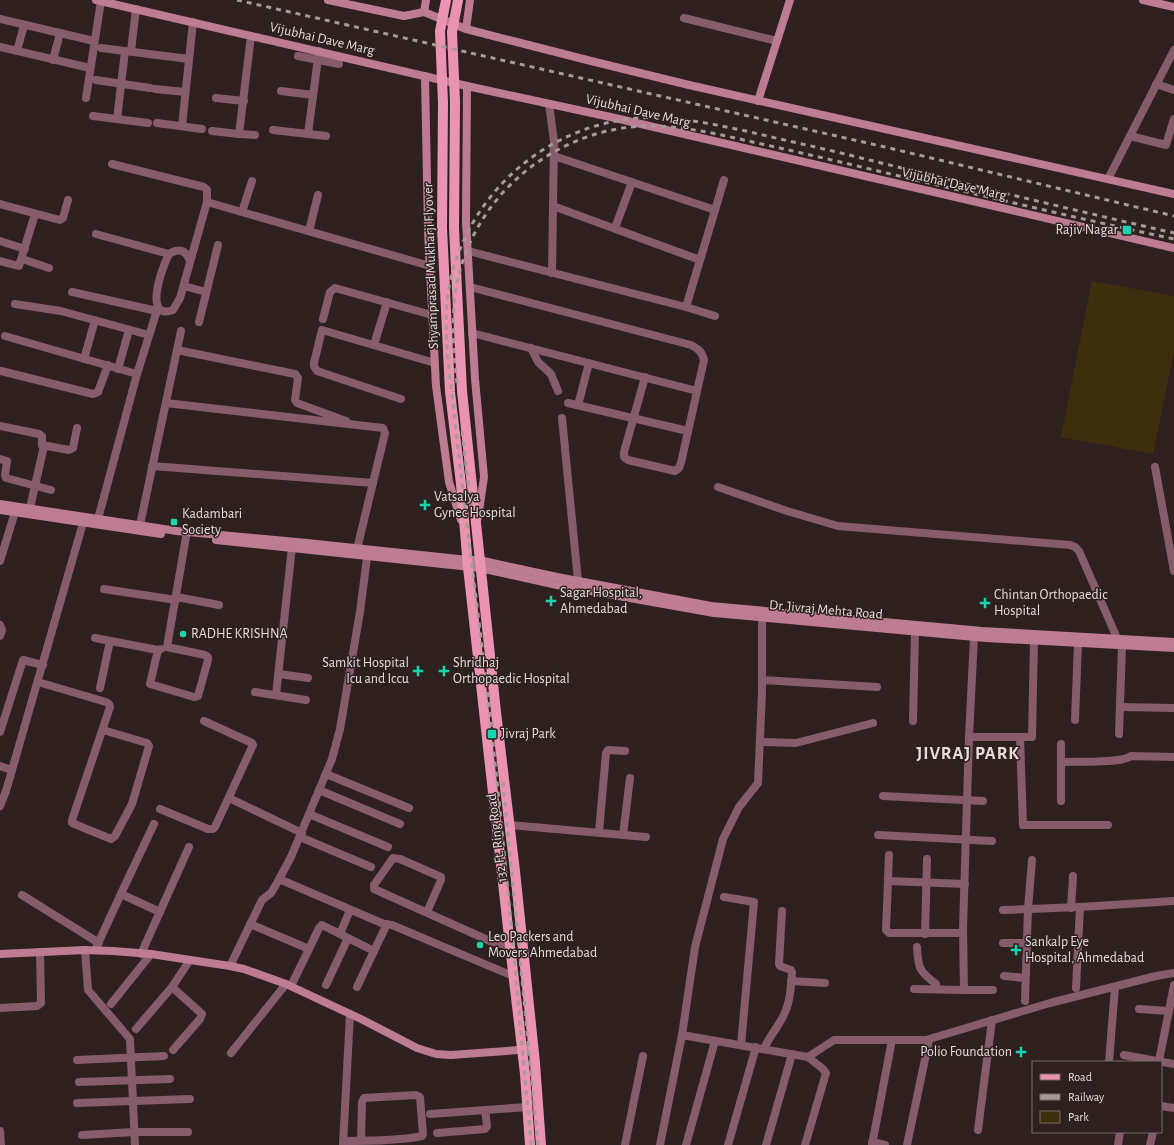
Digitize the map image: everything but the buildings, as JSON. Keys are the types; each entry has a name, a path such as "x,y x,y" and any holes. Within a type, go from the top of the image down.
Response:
{"main road":[{"name":"Shyamprasad Mukharji Flyover","path":"446,0 440,31 443,102 442,228 450,392 465,530"},
{"name":"Shyamprasad Mukharji Flyover","path":"458,0 452,32 455,102 454,228 462,391 476,527"},
{"name":"132 Ft. Ring Road","path":"476,527 510,824 533,1049 541,1145"},
{"name":"132 Ft. Ring Road","path":"465,530 522,1050 530,1145"}],"street":[{"path":"332,0 404,16 424,12 466,29 591,61 758,101 1174,194"},
{"path":"424,12 426,0"},
{"path":"466,29 470,0"},
{"path":"758,101 790,0"},
{"path":"1143,0 1174,7"},
{"path":"86,98 99,1"},
{"name":"Vijubhai Dave Marg","path":"99,1 251,36 318,56 425,76 1174,248"},
{"path":"117,119 121,84 136,9"},
{"path":"684,18 777,41"},
{"path":"0,19 94,41"},
{"path":"182,126 193,22"},
{"path":"17,51 24,25"},
{"path":"53,60 60,33"},
{"path":"240,134 251,36"},
{"path":"0,47 90,68"},
{"path":"101,48 189,59"},
{"path":"1108,179 1174,50"},
{"path":"298,56 318,56 340,64"},
{"path":"308,134 318,56"},
{"path":"425,76 430,266 436,386 449,482 465,530"},
{"path":"96,80 185,92"},
{"path":"1156,84 1174,90"},
{"path":"467,86 466,222 475,379 484,478 476,527"},
{"path":"281,91 313,95"},
{"path":"216,98 244,101"},
{"path":"549,104 554,141 552,273"},
{"path":"93,116 148,123"},
{"path":"1130,136 1170,146 1174,119"},
{"path":"157,123 202,129"},
{"path":"273,130 326,136"},
{"path":"212,131 255,135"},
{"path":"554,156 715,210"},
{"path":"72,292 164,311 173,310 180,298 184,286 207,202 207,190 204,187 112,164"},
{"path":"686,307 724,180"},
{"path":"242,212 252,181"},
{"path":"615,228 632,182"},
{"path":"308,231 318,195"},
{"path":"0,204 60,220 63,218 68,200"},
{"path":"207,202 430,266"},
{"path":"553,206 700,260"},
{"path":"0,261 18,266 22,259 35,214"},
{"path":"96,234 169,254"},
{"path":"0,241 24,249"},
{"path":"199,322 218,245"},
{"path":"98,519 157,309 157,290 169,254 173,251 179,250 185,252 190,262"},
{"path":"468,251 686,307 715,316"},
{"path":"22,259 49,268"},
{"path":"184,286 206,292"},
{"path":"470,287 698,348 704,360 681,464 675,471 628,460 624,457 624,452 645,377"},
{"path":"323,319 330,292 335,288 432,314"},
{"path":"374,345 387,302"},
{"path":"15,304 55,310 149,335"},
{"path":"84,359 95,320"},
{"path":"118,368 129,330"},
{"path":"401,399 317,371 314,366 322,330 435,363"},
{"path":"140,525 181,331"},
{"path":"472,333 697,391"},
{"path":"5,336 138,374"},
{"path":"531,348 538,362 551,374 558,391"},
{"path":"177,350 295,374 298,378 295,400 297,403 359,426"},
{"path":"578,405 589,363"},
{"path":"1,371 93,394 98,392 108,365"},
{"path":"166,403 383,428 385,431 357,549"},
{"path":"568,403 688,432"},
{"path":"562,418 578,581"},
{"path":"0,426 39,434 42,436 41,444 44,446 30,508"},
{"path":"44,446 71,450 74,445 77,428"},
{"path":"0,459 7,461 6,478 51,490"},
{"path":"152,466 373,483"},
{"path":"1155,467 1174,571"},
{"path":"718,487 787,512 838,526 1070,545 1076,547 1079,550 1117,638"},
{"path":"0,504 177,531 307,543 357,549 368,553"},
{"path":"0,510 186,537 292,548 368,553 480,564 711,606 982,631 1174,642"},
{"path":"0,561 15,512"},
{"path":"0,806 3,790 12,770 43,666 83,523"},
{"path":"167,647 186,537"},
{"path":"276,696 292,548"},
{"path":"230,966 262,900 271,893 301,835 332,760 340,729 360,612 368,553"},
{"name":"Dr. Jivraj Mehta Road","path":"480,564 557,584 714,613 974,637 1174,648"},
{"path":"104,589 219,605"},
{"path":"660,1145 682,1035 695,947 713,873 723,839 739,807 758,783 761,742 762,617"},
{"path":"0,625 2,630 0,636"},
{"path":"913,721 915,631"},
{"path":"964,990 963,933 965,840 974,637"},
{"path":"95,638 158,650 167,647 205,655 208,657 208,660 198,696 150,684 158,650"},
{"path":"100,688 110,641"},
{"path":"970,737 1032,737 1034,641"},
{"path":"1075,720 1078,643"},
{"path":"1119,734 1122,646"},
{"path":"0,732 23,660 43,666"},
{"path":"279,674 308,678"},
{"path":"762,680 877,687"},
{"path":"38,682 109,704 110,707 103,730 72,823 111,838 115,836 132,804 149,746 147,743 103,730"},
{"path":"255,692 306,700"},
{"path":"1120,707 1174,708"},
{"path":"160,808 208,829 213,829 215,827 253,745 252,743 204,721"},
{"path":"761,742 796,743 872,723"},
{"path":"1020,737 1022,825 1108,825"},
{"path":"1061,744 1061,801"},
{"path":"599,832 606,751 625,751"},
{"path":"1061,762 1110,761 1127,759 1131,756 1174,757"},
{"path":"0,766 12,770"},
{"path":"326,774 409,808"},
{"path":"623,835 630,778"},
{"path":"319,790 400,824"},
{"path":"883,796 983,801"},
{"path":"228,798 301,835 371,867"},
{"path":"310,814 388,847"},
{"path":"97,947 154,824"},
{"path":"510,824 646,837"},
{"path":"878,835 992,841"},
{"path":"141,954 189,847"},
{"path":"889,855 886,930 888,933 963,933"},
{"path":"427,912 441,877 400,859 393,858 374,885 374,889 490,941 510,946"},
{"path":"925,934 927,860"},
{"path":"1024,1002 1028,909 1032,860"},
{"path":"1071,908 1073,876"},
{"path":"279,879 350,910 392,925 513,976"},
{"path":"888,881 965,884"},
{"path":"121,894 160,912"},
{"path":"22,895 97,947 244,969 288,985 417,1048 436,1054 451,1055 533,1049"},
{"path":"724,897 754,902 741,1045"},
{"path":"1003,910 1080,908 1174,901"},
{"path":"1076,988 1080,908"},
{"path":"340,934 350,910"},
{"path":"728,1145 760,1048 787,1007 791,970 779,965 782,911"},
{"path":"250,924 309,949"},
{"path":"357,987 387,924"},
{"path":"231,1053 288,985 309,949 320,926 325,926 374,951"},
{"path":"326,985 348,938"},
{"path":"1003,943 1027,943"},
{"path":"0,954 85,950 97,947"},
{"path":"917,947 920,970 936,984 937,989"},
{"path":"85,950 88,990 130,1039 135,1145"},
{"path":"0,1008 37,1006 41,1003 40,952"},
{"path":"111,1004 151,954"},
{"path":"136,1029 172,987 190,960"},
{"path":"808,1056 834,1040 929,1040 1050,1003 1156,976 1174,973"},
{"path":"1004,976 1025,978"},
{"path":"791,981 825,983"},
{"path":"1124,1055 1158,1061 1174,985"},
{"path":"172,987 202,1014 200,1019 173,1050"},
{"path":"1109,1061 1115,987"},
{"path":"914,989 993,990"},
{"path":"1139,1009 1169,1011"},
{"path":"350,1014 343,1143 361,1143 389,1142 422,1136 421,1099 418,1096 364,1098 362,1102 361,1143"},
{"path":"978,1130 992,1020"},
{"path":"682,1035 808,1056 823,1069 826,1073 806,1145"},
{"path":"885,1145 872,1144 892,1040"},
{"path":"907,1145 929,1040"},
{"path":"686,1145 715,1041"},
{"path":"766,1145 792,1054"},
{"path":"76,1060 164,1056"},
{"path":"625,1145 643,1056"},
{"path":"1162,1062 1174,1064"},
{"path":"79,1082 170,1078"},
{"path":"77,1103 190,1099"},
{"path":"1162,1106 1174,1108"},
{"path":"430,1114 527,1107"},
{"path":"437,1133 485,1129 487,1126 485,1110"},
{"path":"0,1131 1,1145"},
{"path":"82,1135 134,1132 188,1132"},
{"path":"1118,1145 1120,1133"},
{"path":"1150,1145 1153,1133"}],"green space":[{"path":"1092,281 1174,296 1174,352 1153,454 1061,437"}],"railway":[{"path":"237,0 885,147 1174,216"},
{"path":"531,1145 507,880 486,680 448,364 446,326 449,289 453,270 463,241 478,214 496,190 518,168 543,150 570,136 599,125 629,119 673,118 746,131 1174,233"},
{"path":"457,383 453,333 455,295 467,250 482,221 502,194 526,171 553,152 583,138 615,129 663,126 717,134 1174,239"},
{"path":"462,431 472,516"},
{"path":"503,782 538,1145"}],"place":[{"name":"Rajiv Nagar","path":"1127,230"},
{"name":"Vatsalya Gynec Hospital","path":"425,505"},
{"name":"Kadambari Society","path":"174,522"},
{"name":"Sagar Hospital, Ahmedabad","path":"551,601"},
{"name":"Chintan Orthopaedic Hospital","path":"985,603"},
{"name":"RADHE KRISHNA","path":"183,634"},
{"name":"Samkit Hospital Icu and Iccu","path":"418,671"},
{"name":"Shridhaj Orthopaedic Hospital","path":"444,671"},
{"name":"Jivraj Park","path":"492,734"},
{"name":"Leo Packers and Movers Ahmedabad","path":"480,945"},
{"name":"Sankalp Eye Hospital, Ahmedabad","path":"1016,950"},
{"name":"Polio Foundation","path":"1021,1052"}],"district":[{"name":"JIVRAJ PARK","path":"968,754"}]}
